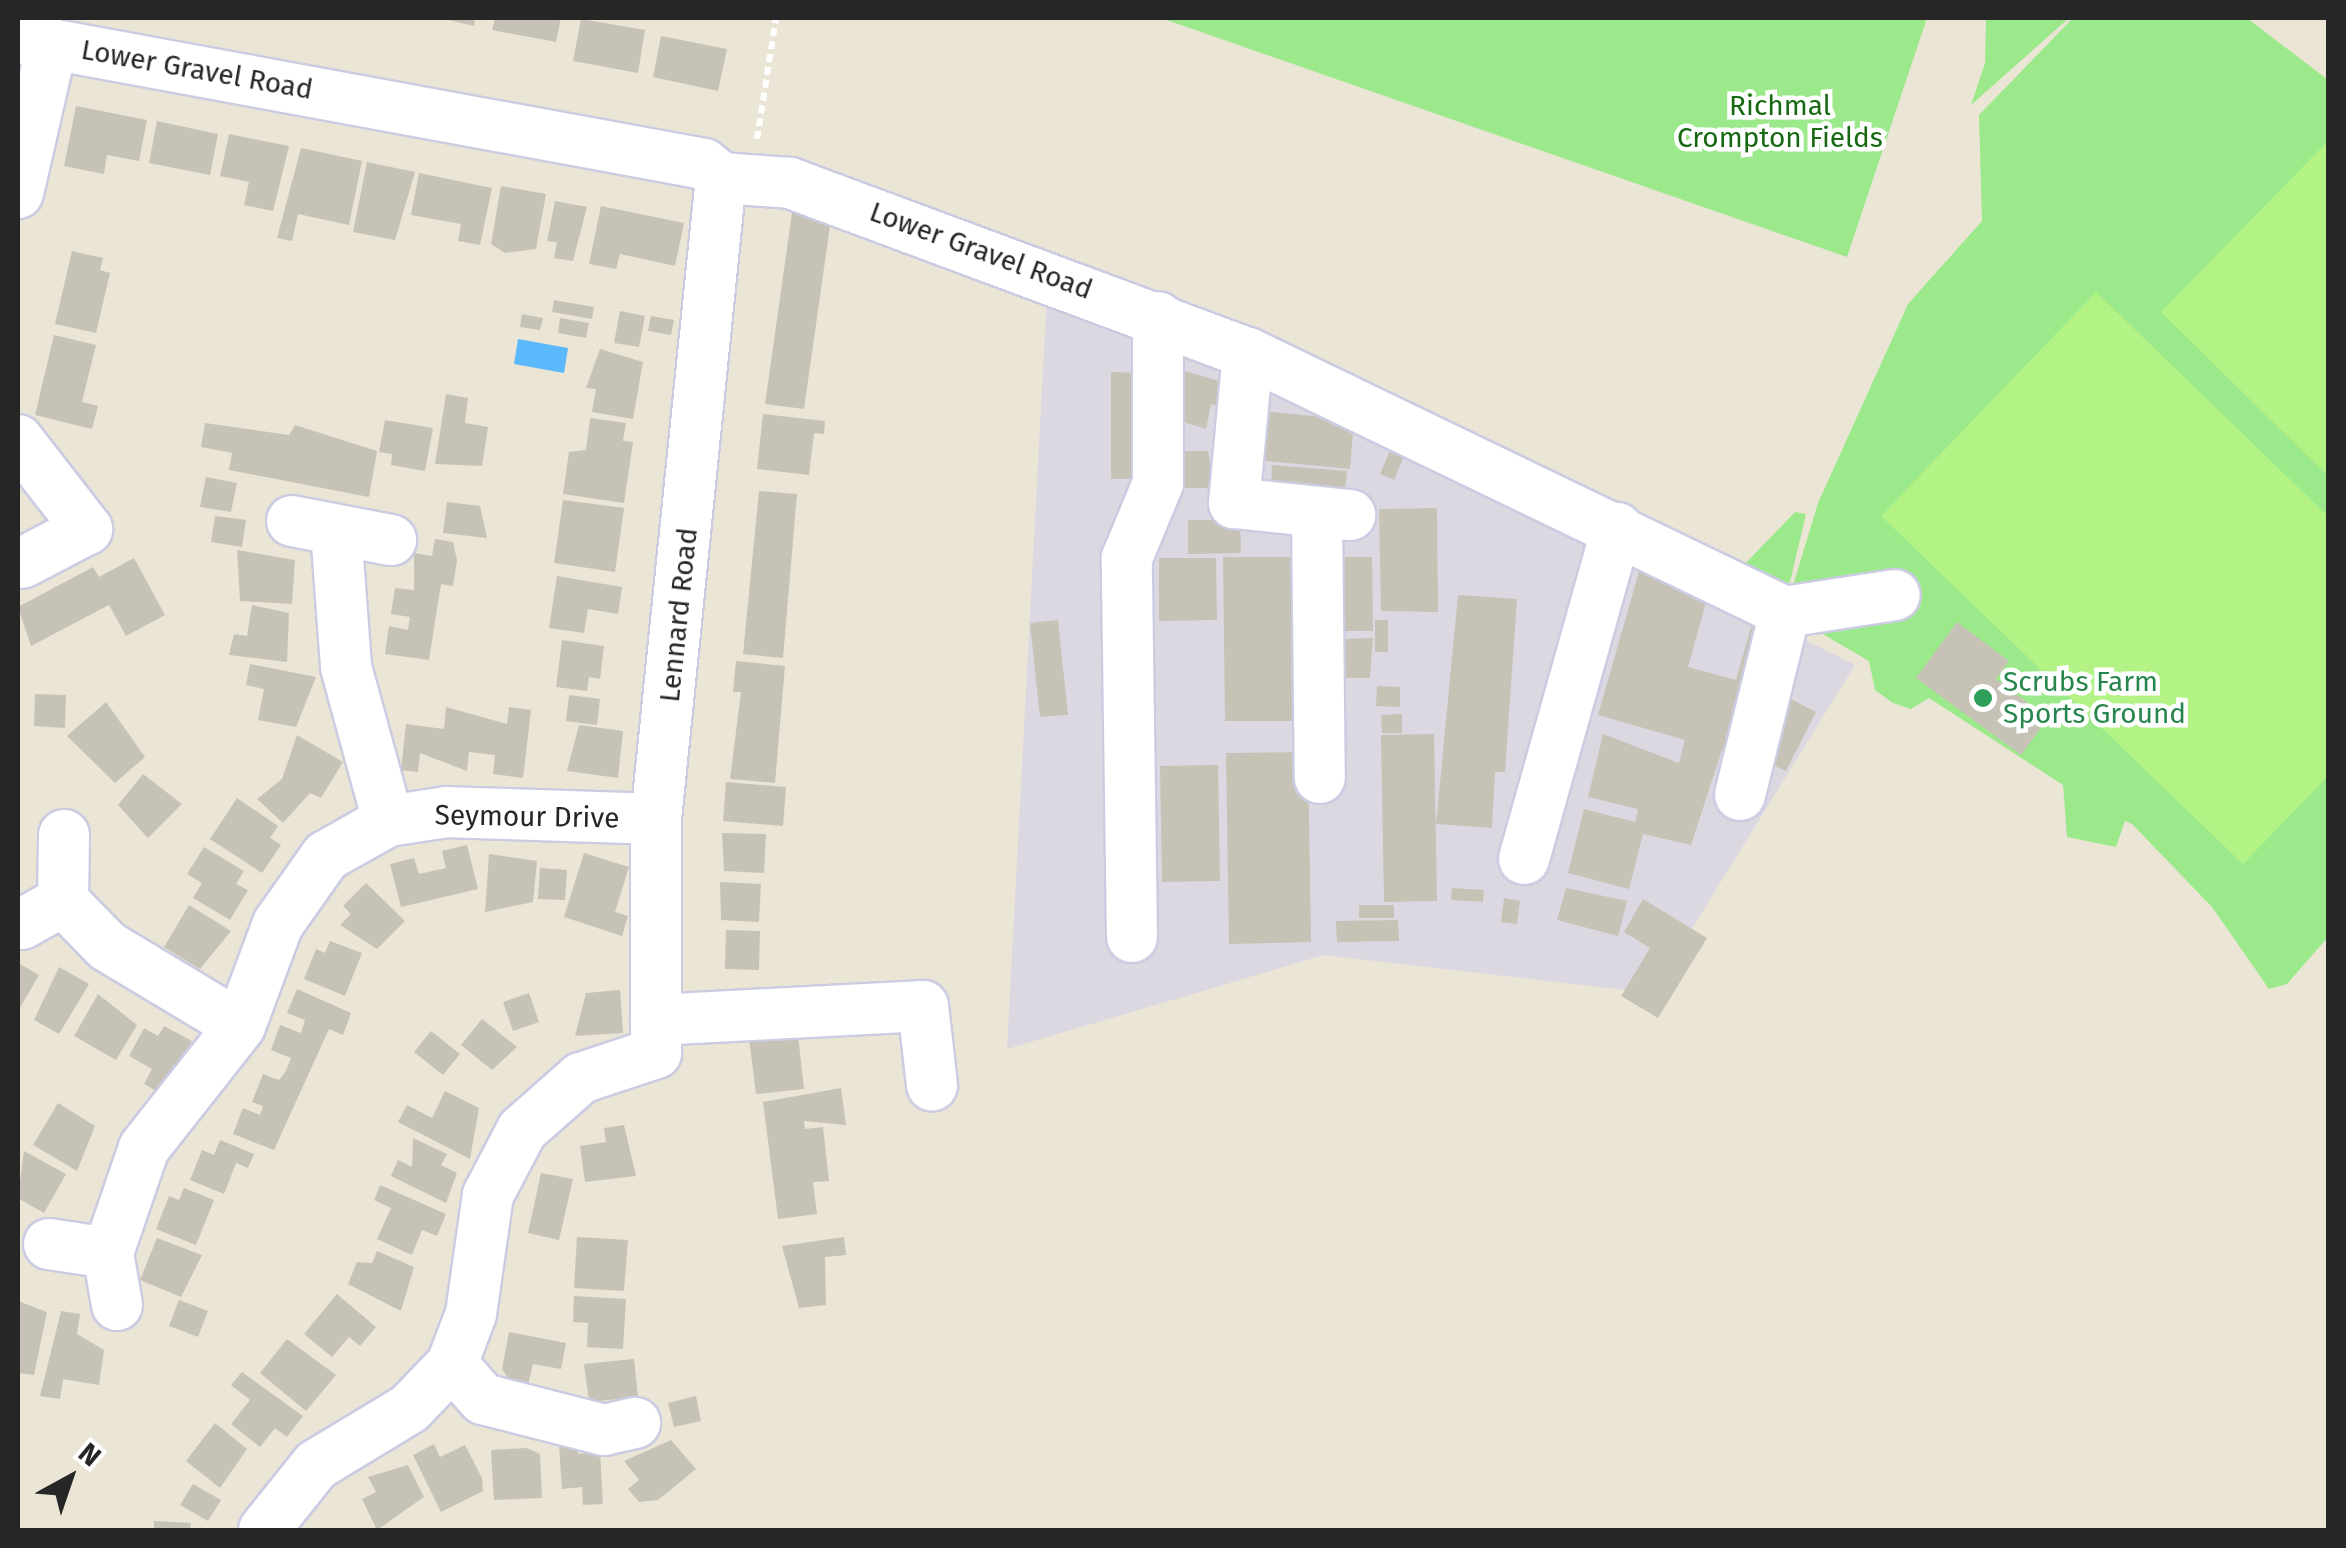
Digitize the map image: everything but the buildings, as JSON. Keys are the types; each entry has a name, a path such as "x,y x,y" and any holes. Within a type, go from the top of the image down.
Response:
{"street":[{"name":"Lower Gravel Road","path":"35,41 704,164 721,178 790,183 1248,353 1785,612"},
{"path":"18,192 35,41"},
{"name":"Lennard Road","path":"656,1036 656,820 721,178"},
{"path":"1132,937 1128,558 1158,483 1158,317"},
{"path":"1248,353 1234,503 1333,513 1320,778"},
{"path":"18,440 87,529 22,563"},
{"path":"388,821 346,667 314,526 390,540"},
{"path":"1524,859 1617,528"},
{"path":"1740,795 1785,612 1895,596"},
{"name":"Seymour Drive","path":"118,1305 108,1253 144,1148 240,1026 307,876 388,821 447,812 656,820"},
{"path":"64,835 42,912 240,1026"},
{"path":"264,1530 316,1465 410,1408 452,1364 471,1314 488,1195 522,1130 581,1078 656,1036 923,1006 932,1085"},
{"path":"49,1244 108,1253"},
{"path":"452,1364 483,1398 604,1430 635,1424"}],"path":[{"path":"721,178 755,149 776,18"}],"shaded area":[{"path":"1047,293 1355,411 1855,665 1652,993 1324,955 1007,1049"}],"green space":[{"name":"Richmal Crompton Fields","path":"1161,18 1927,18 1847,257"},
{"path":"1986,18 2069,18 1971,105 1985,63"},
{"name":"Scrubs Farm Sports Ground","path":"2073,18 2247,18 2328,80 2328,937 2287,984 2269,989 2212,907 2132,824 2125,821 2116,847 2067,837 2063,785 1929,698 1911,709 1893,703 1875,690 1869,661 1785,612 1818,503 1908,304 1982,221 1979,115"},
{"path":"2328,141 2328,476 2161,312"},
{"path":"2096,292 2328,516 2328,776 2243,864 1881,516"},
{"path":"1795,512 1806,514 1790,582 1779,586 1743,566"}],"water":[{"path":"518,339 568,348 564,373 514,364"}],"place":[{"name":"Scrubs Farm Sports Ground","path":"1983,698"}]}
